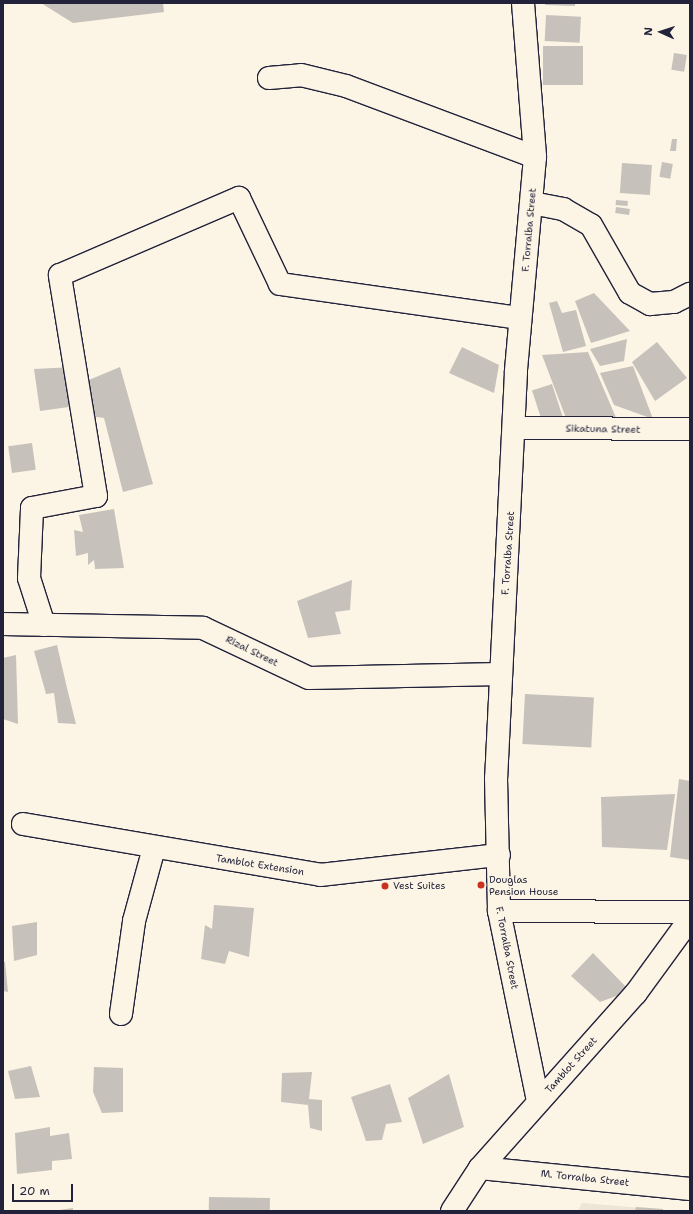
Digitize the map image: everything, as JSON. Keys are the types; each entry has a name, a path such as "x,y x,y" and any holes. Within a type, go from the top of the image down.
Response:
{"street":[{"name":"F. Torralba Street","path":"523,3 535,157 532,203 520,318 516,428 496,778 499,855 499,911 538,1101"},
{"path":"269,78 301,75 346,86 535,157"},
{"path":"44,625 28,578 32,508 96,496 60,275 239,198 280,284 520,318"},
{"path":"532,203 563,209 591,225 630,293 650,304 674,302 690,294"},
{"name":"Sikatuna Street","path":"516,428 690,430"},
{"name":"Rizal Street","path":"3,624 203,628 309,678 501,674"},
{"name":"Tamblot Extension","path":"23,824 154,848 320,875 499,855"},
{"path":"121,1014 134,921 154,848"},
{"path":"499,911 690,912"},
{"name":"Tamblot Street","path":"452,1211 480,1168 538,1101 636,993 690,919"},
{"name":"M. Torralba Street","path":"480,1168 690,1189"}],"shaded area":[{"path":"582,1203 678,1211 578,1211"}],"building":[{"path":"41,3 163,3 164,12 73,23"},
{"path":"545,3 575,3 575,6 545,5"},
{"path":"546,15 581,17 580,43 545,41"},
{"path":"543,46 583,46 583,85 543,85"},
{"path":"674,53 687,55 684,72 671,70"},
{"path":"672,139 677,139 676,151 670,151"},
{"path":"662,162 673,164 670,179 659,177"},
{"path":"622,163 652,165 650,195 620,193"},
{"path":"616,200 628,201 628,206 616,205"},
{"path":"616,207 630,209 629,215 615,213"},
{"path":"594,293 630,331 591,343 575,301"},
{"path":"557,301 562,313 576,310 586,346 563,352 549,303"},
{"path":"627,339 624,361 600,366 590,349"},
{"path":"657,342 687,378 655,401 632,362"},
{"path":"462,347 499,365 494,393 449,373"},
{"path":"588,352 617,420 566,418 542,355"},
{"path":"633,366 653,419 614,405 600,373"},
{"path":"73,367 76,406 40,411 34,369"},
{"path":"120,367 153,484 123,492 104,418 89,416 84,382"},
{"path":"552,384 563,417 543,424 532,390"},
{"path":"32,443 36,470 12,473 8,446"},
{"path":"114,509 124,568 95,569 94,560 88,565 88,553 76,556 74,530 83,532 79,515"},
{"path":"352,580 350,610 335,612 341,634 308,638 297,601"},
{"path":"57,645 76,724 58,723 54,693 46,694 34,651"},
{"path":"16,655 18,724 3,719 3,658"},
{"path":"525,694 594,698 591,748 522,744"},
{"path":"679,779 690,781 690,860 670,857"},
{"path":"675,794 667,850 602,847 601,797"},
{"path":"214,905 254,908 249,957 229,951 225,964 201,959 205,925 212,929"},
{"path":"37,922 37,955 14,961 12,926"},
{"path":"593,953 630,991 600,1002 571,976"},
{"path":"3,962 5,962 8,992 3,991"},
{"path":"31,1066 40,1097 15,1099 8,1071"},
{"path":"94,1067 123,1068 123,1112 102,1113 93,1092"},
{"path":"312,1072 309,1099 322,1100 322,1131 310,1128 308,1105 281,1102 282,1073"},
{"path":"449,1074 464,1127 423,1144 408,1098"},
{"path":"390,1084 402,1122 386,1124 382,1140 366,1141 351,1097"},
{"path":"50,1127 50,1136 69,1133 72,1159 52,1161 52,1170 17,1174 15,1133"},
{"path":"209,1197 270,1198 270,1211 209,1211"},
{"path":"636,1207 663,1209 663,1211 635,1211"},
{"path":"73,1208 73,1211 59,1211 59,1210"}],"place":[{"name":"Douglas Pension House","path":"481,885"},
{"name":"Vest Suites","path":"385,886"}]}
